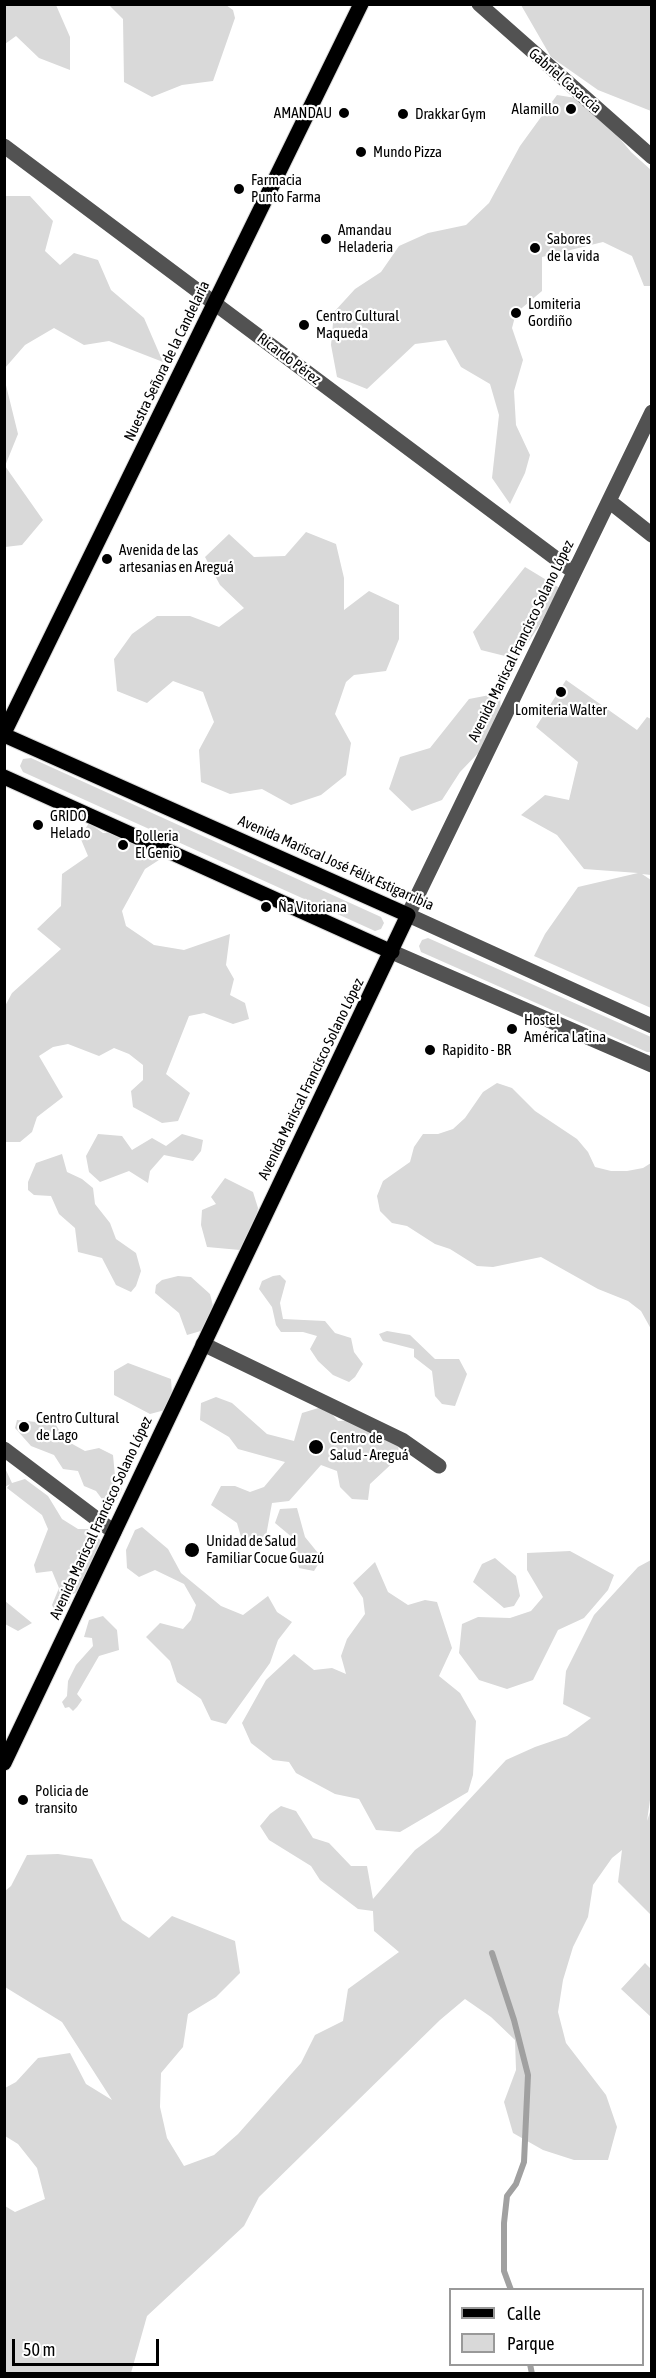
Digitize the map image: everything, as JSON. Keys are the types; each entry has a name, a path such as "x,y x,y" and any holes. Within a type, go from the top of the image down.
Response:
{"main road":[{"name":"Nuestra Señora de la Candelaria","path":"4,734 361,4"},
{"name":"Avenida Mariscal José Félix Estigarribia","path":"4,734 408,915"},
{"path":"4,777 392,952"},
{"name":"Avenida Mariscal Francisco Solano López","path":"4,1763 408,915"}],"street":[{"name":"Gabriel Casaccia","path":"479,4 651,157"},
{"name":"Ricardo Pérez","path":"4,146 574,572"},
{"name":"Avenida Mariscal Francisco Solano López","path":"408,915 651,412"},
{"path":"609,501 651,535"},
{"name":"Avenida Mariscal José Félix Estigarribia","path":"408,915 651,1026"},
{"path":"392,952 651,1065"},
{"path":"203,1344 402,1440 439,1466"},
{"path":"4,1449 114,1532"}],"green space":[{"path":"5,4 56,5 70,37 70,70 39,58 16,36 5,44"},
{"path":"109,5 226,5 233,10 235,18 213,81 182,85 152,97 124,82 123,19"},
{"path":"521,5 651,5 651,111 598,90 551,57"},
{"path":"557,95 588,100 631,152 651,170 651,286 644,286 632,256 603,242 542,257 542,291 516,313 512,328 523,360 514,391 516,425 530,455 525,473 510,504 492,478 499,415 490,384 461,367 446,340 415,344 367,389 337,377 331,345 334,312 355,289 381,272 399,246 428,233 466,225 489,203 520,146"},
{"path":"5,196 30,196 53,221 45,251 60,265 74,253 98,260 111,290 144,318 163,362 109,341 84,345 54,328 25,345 5,368"},
{"path":"4,377 18,434 5,466 43,520 22,545 5,547"},
{"path":"306,532 336,544 344,578 344,610 369,591 399,605 399,639 386,671 354,675 346,682 335,714 351,743 346,775 321,795 291,805 262,789 230,794 201,782 199,750 214,722 203,692 173,681 147,703 117,691 114,659 132,634 157,616 190,616 219,627 244,608 220,585 205,557 229,534 254,557 285,556"},
{"path":"525,567 563,590 517,659 481,650 473,632"},
{"path":"566,680 637,730 647,717 651,719 651,875 642,874 651,880 651,1008 534,956 545,934 578,887 638,873 584,869 557,835 521,815 545,795 569,800 578,762 536,727"},
{"path":"500,693 501,720 483,748 460,772 442,800 412,811 389,789 400,757 430,748 469,699"},
{"path":"31,758 381,917 384,923 381,929 375,931 23,772 20,766 23,759"},
{"path":"89,823 103,833 120,833 159,860 145,869 122,911 126,926 154,945 184,950 230,934 226,965 234,979 230,995 245,1003 249,1019 233,1024 204,1013 189,1016 166,1074 190,1093 178,1121 162,1123 133,1107 131,1091 143,1080 143,1065 129,1054 114,1048 99,1056 68,1044 53,1047 39,1056 63,1097 37,1117 32,1132 20,1142 5,1142 4,1008 12,993 61,949 37,929 61,906 62,874 88,856 80,837"},
{"path":"428,938 651,1037 651,1052 421,952 419,946 422,940"},
{"path":"497,1083 512,1088 535,1111 577,1139 588,1152 595,1167 611,1171 627,1171 643,1168 651,1163 651,1329 641,1311 628,1301 598,1289 541,1257 493,1267 477,1266 407,1226 392,1223 380,1211 377,1196 383,1181 410,1162 414,1147 423,1134 438,1134 453,1129 465,1118 483,1092"},
{"path":"98,1134 122,1136 132,1150 152,1138 166,1146 182,1134 203,1140 201,1151 193,1161 164,1155 150,1171 148,1183 129,1171 100,1182 89,1172 86,1156"},
{"path":"62,1154 67,1172 82,1179 93,1188 95,1204 110,1223 116,1239 136,1253 141,1271 136,1286 131,1292 116,1285 102,1258 78,1252 75,1228 59,1214 51,1196 34,1195 28,1190 28,1182 36,1163"},
{"path":"225,1178 253,1192 258,1208 253,1241 240,1250 207,1247 201,1225 202,1210 216,1204 211,1197"},
{"path":"280,1275 286,1281 280,1303 283,1319 325,1321 335,1333 351,1338 354,1352 363,1364 349,1382 333,1375 318,1361 310,1349 317,1336 303,1332 281,1332 276,1325 272,1307 259,1289 262,1281"},
{"path":"178,1276 191,1277 210,1294 214,1310 211,1328 187,1335 179,1313 155,1293 156,1285 162,1280"},
{"path":"387,1331 410,1335 435,1359 459,1359 467,1374 455,1406 442,1404 435,1396 432,1371 414,1357 414,1349 383,1341 379,1334"},
{"path":"128,1363 171,1379 172,1394 165,1410 150,1414 114,1395 114,1371"},
{"path":"216,1397 232,1403 267,1434 294,1441 302,1413 325,1406 338,1421 355,1420 398,1441 399,1457 370,1484 368,1500 352,1499 340,1487 337,1471 321,1465 289,1501 272,1503 266,1536 254,1547 241,1537 237,1523 211,1505 221,1486 235,1486 250,1492 264,1487 285,1462 238,1449 229,1437 200,1420 201,1403"},
{"path":"50,1415 65,1440 85,1451 99,1448 113,1455 115,1476 122,1489 118,1499 105,1503 96,1491 84,1486 78,1471 63,1469 54,1455 31,1446 15,1428 17,1420 36,1422"},
{"path":"4,1466 12,1483 25,1479 48,1496 62,1519 78,1529 88,1529 102,1541 92,1585 71,1595 70,1603 56,1613 52,1605 59,1588 52,1571 36,1573 34,1565 48,1529 42,1515 7,1488 10,1484 5,1487"},
{"path":"297,1508 305,1537 322,1558 314,1571 299,1568 293,1538 275,1523 280,1509"},
{"path":"142,1527 168,1549 181,1573 221,1606 243,1615 268,1596 277,1612 292,1622 278,1640 270,1663 226,1724 211,1720 201,1699 177,1682 170,1661 146,1637 160,1623 183,1629 191,1620 196,1605 184,1584 155,1570 139,1577 127,1568 126,1550 135,1530"},
{"path":"570,1551 614,1575 608,1590 584,1618 558,1630 533,1680 507,1689 479,1680 459,1653 462,1624 478,1617 510,1618 531,1611 543,1597 527,1570 527,1553"},
{"path":"495,1558 516,1576 520,1596 514,1606 504,1608 473,1582 482,1564"},
{"path":"651,1560 652,1786 647,1821 651,1809 651,1915 618,1882 622,1850 612,1858 593,1885 588,1917 573,1947 563,1980 558,2012 566,2043 606,2095 617,2127 608,2160 574,2160 543,2150 513,2133 504,2102 516,2070 515,2040 491,2017 465,1999 440,2020 259,2197 244,2226 147,2316 131,2373 5,2373 5,2206 15,2212 45,2199 37,2168 18,2144 5,2136 5,2088 16,2082 38,2058 70,2053 86,2084 112,2100 62,2022 5,1987 5,1891 11,1886 27,1855 58,1854 92,1859 122,1920 149,1938 172,1916 235,1941 240,1973 216,1997 188,2014 183,2047 161,2073 160,2107 167,2138 184,2166 214,2155 238,2134 301,2063 315,2035 343,2021 348,1989 399,1952 374,1931 373,1911 358,1909 320,1880 311,1866 269,1840 260,1826 281,1806 296,1811 313,1838 329,1843 351,1866 367,1866 373,1899 415,1850 439,1832 506,1760 567,1736 591,1718 563,1704 566,1671 594,1615 638,1567"},
{"path":"375,1562 388,1592 408,1605 425,1600 437,1602 452,1648 439,1676 460,1693 476,1721 473,1775 468,1792 400,1832 376,1830 359,1799 335,1794 296,1773 289,1762 273,1760 251,1743 242,1723 266,1680 294,1654 314,1670 332,1668 346,1674 341,1656 347,1639 365,1614 363,1598 353,1583"},
{"path":"5,1601 32,1623 18,1631 5,1624"},
{"path":"103,1616 117,1630 119,1650 99,1656 77,1694 82,1700 73,1711 69,1707 65,1708 62,1702 67,1696 68,1681 76,1665 93,1646 92,1638 84,1637 89,1620"},
{"path":"645,1963 651,1969 651,2017 621,1989"}],"waterway":[{"path":"492,1953 514,2020 528,2075 524,2162 516,2184 507,2196 504,2223 504,2271 510,2288"},
{"path":"530,2366 532,2374"}],"place":[{"name":"Alamillo","path":"571,109"},
{"name":"AMANDAU","path":"344,113"},
{"name":"Drakkar Gym","path":"403,114"},
{"name":"Mundo Pizza","path":"361,152"},
{"name":"Farmacia Punto Farma","path":"239,189"},
{"name":"Amandau Heladeria","path":"326,239"},
{"name":"Sabores de la vida","path":"535,248"},
{"name":"Lomiteria Gordiño","path":"516,313"},
{"name":"Centro Cultural Maqueda","path":"304,325"},
{"name":"Avenida de las artesanias en Areguá","path":"107,559"},
{"name":"Lomiteria Walter","path":"561,692"},
{"name":"GRIDO Helado","path":"38,825"},
{"name":"Polleria El Genio","path":"123,845"},
{"name":"Ña Vitoriana","path":"266,907"},
{"name":"Hostel América Latina","path":"512,1029"},
{"name":"Rapidito - BR","path":"430,1050"},
{"name":"Centro Cultural de Lago","path":"24,1427"},
{"name":"Centro de Salud - Areguá","path":"316,1447"},
{"name":"Unidad de Salud Familiar Cocue Guazú","path":"192,1550"},
{"name":"Policia de transito","path":"23,1800"}]}
